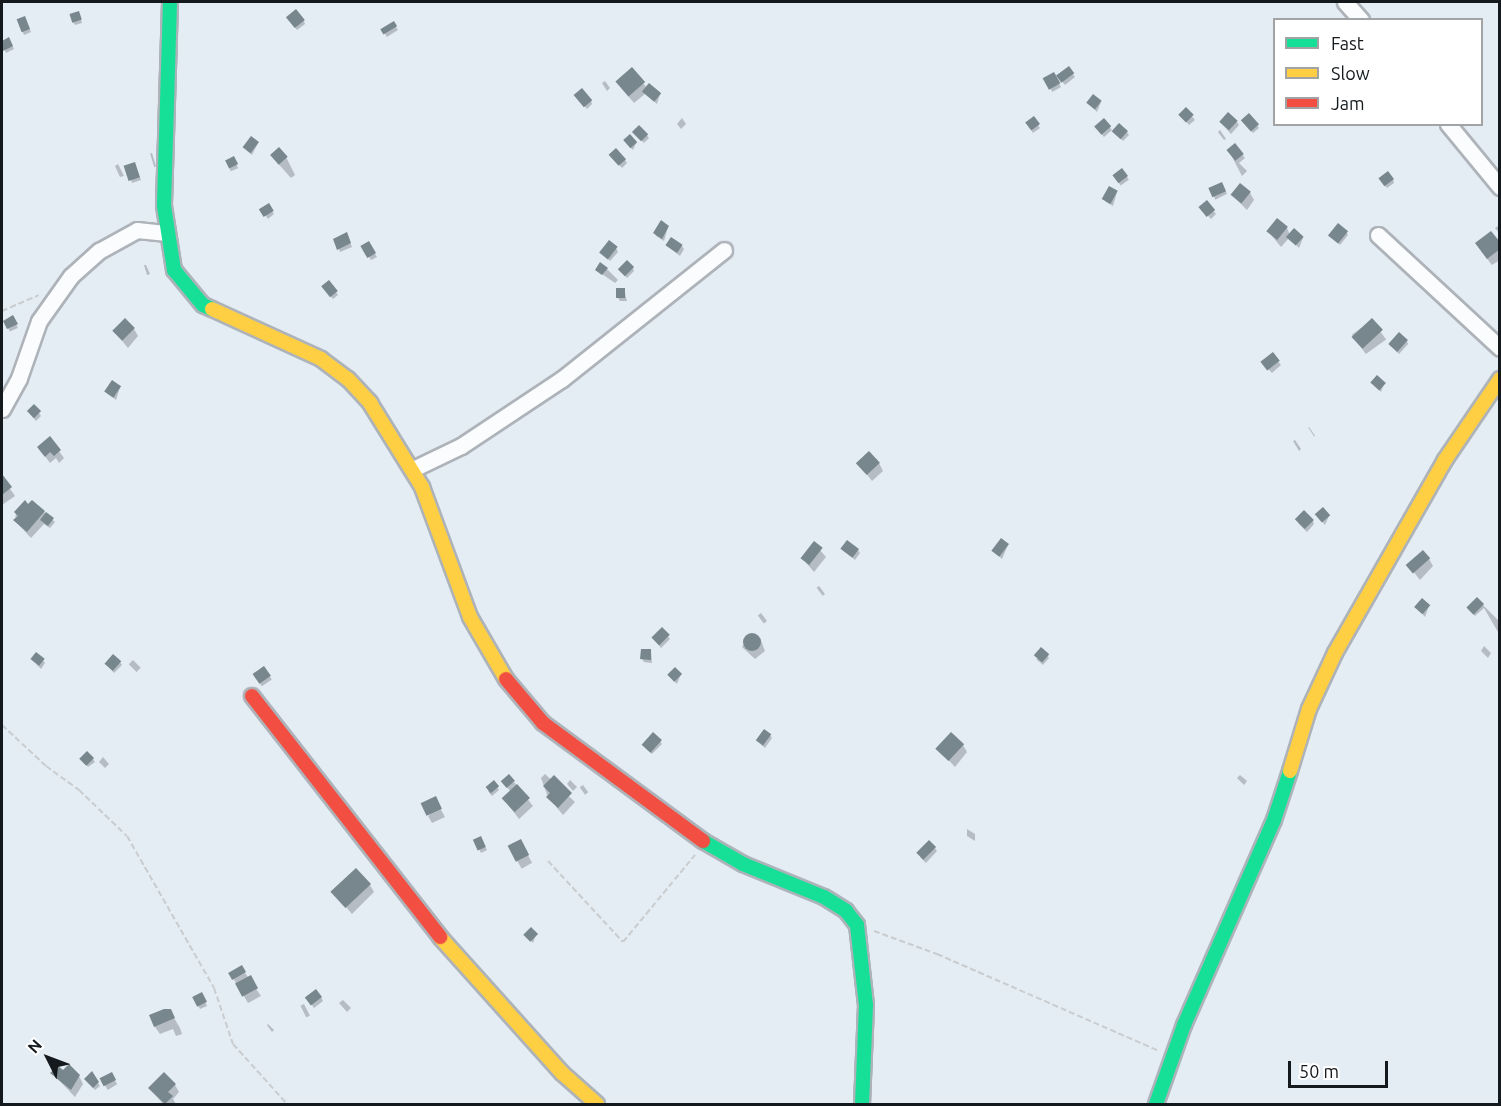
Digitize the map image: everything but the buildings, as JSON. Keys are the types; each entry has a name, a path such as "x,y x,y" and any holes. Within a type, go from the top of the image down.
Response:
{"street":[{"path":"170,2 166,233 174,270 203,305 254,332 298,347 348,379 383,421 413,469 440,529 470,617 505,681 543,723 705,843 743,864 824,897 846,911 857,925 866,1005 862,1104"},
{"path":"1345,2 1359,18"},
{"path":"1450,126 1500,187"},
{"path":"2,409 13,391 39,321 61,287 85,262 122,237 137,230 166,233"},
{"path":"1378,235 1500,348"},
{"path":"413,469 461,446 562,379 724,250"},
{"path":"1156,1104 1172,1057 1274,820 1310,709 1335,653 1445,460 1500,379"},
{"path":"252,696 444,942 541,1051 597,1104"}],"path":[{"path":"2,311 61,287"},
{"path":"2,725 46,766 79,789 127,836 214,988 233,1044 287,1104"},
{"path":"548,861 623,942 705,843"},
{"path":"857,925 937,954 1172,1057"}],"traffic: fast":[{"path":"170,2 164,206 174,270 203,305 212,309"},
{"path":"1156,1104 1184,1025 1274,820 1290,771"},
{"path":"703,841 743,864 824,897 846,911 857,925 866,1005 862,1104"}],"traffic: slow":[{"path":"212,309 321,359 348,379 370,403 422,487 470,617 506,679"},
{"path":"1290,771 1309,709 1335,653 1445,460 1500,379"},
{"path":"440,937 562,1073 597,1104"}],"traffic: jam":[{"path":"506,679 543,723 703,841"},
{"path":"252,696 440,937"}]}
